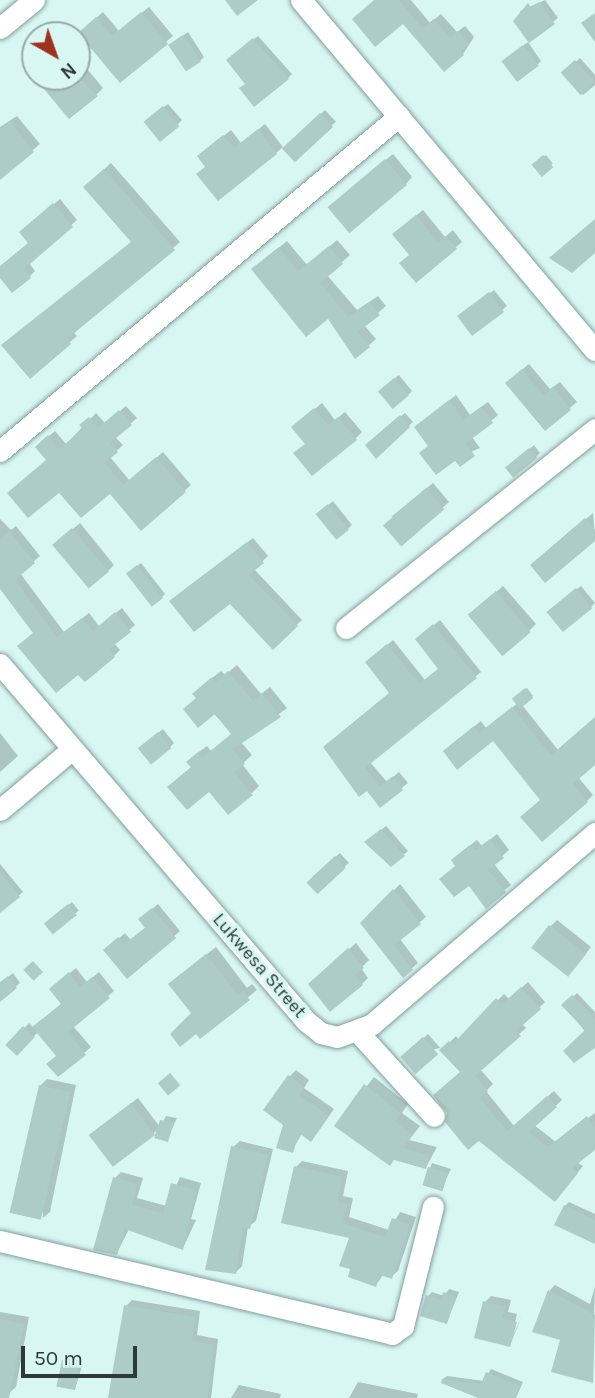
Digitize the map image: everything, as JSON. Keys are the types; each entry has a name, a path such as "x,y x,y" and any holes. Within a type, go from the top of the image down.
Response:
{"street":[{"path":"0,28 34,0"},
{"path":"301,0 595,350"},
{"path":"0,451 399,116"},
{"path":"346,628 595,429"},
{"name":"Lukwesa Street","path":"0,664 306,1021 321,1033 337,1037 358,1032"},
{"path":"0,810 71,750"},
{"path":"434,1116 358,1032 595,833"},
{"path":"0,1241 392,1334 403,1326 433,1207"}],"building":[{"path":"225,0 258,0 237,16"},
{"path":"374,0 399,0 422,28 434,19 450,38 458,31 469,44 461,51 464,55 444,72 403,24 375,47 352,19"},
{"path":"539,2 555,24 529,43 513,21 528,3 531,8"},
{"path":"141,12 168,44 120,83 91,48 91,21 96,17 112,36"},
{"path":"595,13 595,42 581,23"},
{"path":"183,35 201,62 186,72 168,45"},
{"path":"253,38 289,79 254,107 239,88 245,84 226,60"},
{"path":"523,45 539,66 517,82 501,61"},
{"path":"575,60 595,83 580,95 561,72"},
{"path":"91,89 98,96 69,119 46,91"},
{"path":"163,106 179,126 160,142 144,122"},
{"path":"320,113 333,127 295,162 282,148"},
{"path":"10,121 34,152 0,180 0,129"},
{"path":"258,129 277,154 218,201 196,174 205,167 197,156 223,135 234,148"},
{"path":"543,155 553,167 542,177 532,165"},
{"path":"385,159 407,185 349,233 328,207"},
{"path":"104,169 175,250 67,339 71,344 30,379 1,345 131,242 83,187"},
{"path":"53,203 73,227 24,269 31,278 12,293 0,278 0,266 28,243 19,232"},
{"path":"416,215 438,242 445,236 457,249 416,283 399,263 409,255 392,234"},
{"path":"595,219 595,253 572,273 549,258"},
{"path":"329,246 343,264 320,283 348,317 369,302 380,315 358,332 370,347 355,359 328,319 306,337 251,269 279,247 298,271"},
{"path":"489,292 504,312 472,336 457,316"},
{"path":"522,369 543,395 553,387 571,410 545,431 505,383"},
{"path":"394,378 409,396 393,409 378,391"},
{"path":"449,400 463,420 481,407 493,423 466,443 475,456 460,467 455,461 436,475 419,453 428,446 414,427"},
{"path":"314,408 328,425 338,417 357,440 312,476 293,453 305,444 291,427"},
{"path":"119,410 132,425 110,443 118,452 105,463 123,485 156,457 186,492 141,531 110,494 81,518 59,493 28,518 7,493 46,460 35,447 48,435 59,449 83,429 79,425 89,417 98,428"},
{"path":"400,415 410,427 376,459 365,445"},
{"path":"529,448 537,458 513,478 505,468"},
{"path":"426,488 444,509 401,547 383,525"},
{"path":"328,504 349,530 336,540 316,514"},
{"path":"585,518 595,530 595,541 545,583 530,565"},
{"path":"72,528 109,572 89,588 52,545"},
{"path":"9,531 35,563 15,580 57,637 82,618 93,631 115,612 131,632 109,649 115,657 85,682 78,675 56,693 17,646 33,633 0,589 0,538"},
{"path":"247,542 264,563 249,575 298,626 273,650 230,604 194,632 169,601"},
{"path":"137,565 163,598 152,607 126,574"},
{"path":"576,588 592,608 563,632 546,612"},
{"path":"496,591 531,632 502,656 468,615"},
{"path":"433,624 477,678 365,768 380,786 393,776 403,790 380,808 367,791 359,797 323,747 389,693 365,662 387,644 419,684 438,669 415,639"},
{"path":"228,671 253,701 262,693 281,717 233,749 245,764 234,772 253,795 228,815 209,792 187,810 167,787 191,767 186,762 198,752 202,758 231,734 215,714 198,728 183,709 196,698 192,694 212,677 216,682"},
{"path":"525,688 533,698 520,709 512,699"},
{"path":"512,707 551,755 595,717 595,765 573,784 588,802 542,842 520,817 540,800 493,741 457,770 443,751 474,726 479,733"},
{"path":"158,732 171,748 151,765 138,748"},
{"path":"381,829 405,856 391,867 364,842"},
{"path":"490,839 504,858 488,870 506,892 486,909 469,886 454,897 439,879 455,866 451,860 470,845 475,850"},
{"path":"335,856 346,868 317,894 306,883"},
{"path":"0,871 20,897 0,913"},
{"path":"393,889 421,924 394,945 413,970 403,978 360,923"},
{"path":"68,904 77,915 53,934 44,924"},
{"path":"152,908 176,938 127,979 103,950 118,937 124,944 145,928 138,919"},
{"path":"549,925 586,954 568,977 531,948"},
{"path":"348,948 364,968 355,975 363,985 330,1012 308,984"},
{"path":"206,954 238,995 243,991 250,1000 200,1039 196,1034 180,1047 170,1034 191,1013 168,984"},
{"path":"33,961 43,972 33,981 23,970"},
{"path":"69,972 80,987 92,977 110,998 68,1032 86,1055 58,1077 46,1064 56,1056 32,1027 61,1004 49,989"},
{"path":"8,976 17,988 0,1002 0,982"},
{"path":"521,987 541,1009 516,1031 521,1036 475,1076 488,1091 480,1098 507,1131 547,1096 557,1107 529,1132 548,1147 587,1116 595,1127 595,1150 572,1168 578,1173 555,1202 479,1141 468,1150 445,1122 447,1113 433,1095 460,1072 439,1050 449,1041 452,1045 496,998 502,1004"},
{"path":"572,995 595,1019 595,1048 574,1063 563,1051 585,1030 561,1005"},
{"path":"23,1026 35,1037 17,1056 5,1045"},
{"path":"423,1037 438,1054 415,1074 400,1057"},
{"path":"170,1073 180,1085 168,1096 158,1083"},
{"path":"288,1075 304,1087 299,1095 329,1116 311,1142 299,1133 293,1153 276,1148 283,1125 263,1110"},
{"path":"364,1084 401,1113 395,1122 413,1135 403,1148 430,1155 426,1169 394,1160 390,1166 334,1126"},
{"path":"39,1085 70,1092 41,1220 10,1213"},
{"path":"131,1103 155,1135 113,1167 89,1135"},
{"path":"160,1120 174,1122 168,1142 154,1138"},
{"path":"231,1146 268,1155 250,1229 243,1228 236,1274 205,1270"},
{"path":"294,1166 343,1177 337,1202 348,1204 343,1223 385,1237 392,1218 410,1224 392,1279 380,1275 376,1287 348,1277 350,1269 339,1266 349,1238 281,1223"},
{"path":"428,1167 448,1173 443,1191 422,1185"},
{"path":"113,1177 137,1184 132,1205 163,1213 171,1183 196,1190 183,1250 125,1229 117,1255 93,1250"},
{"path":"564,1205 595,1220 595,1244 554,1225"},
{"path":"548,1290 595,1315 593,1383 551,1372 560,1340 532,1332"},
{"path":"443,1292 456,1296 447,1324 420,1316 426,1295 441,1300"},
{"path":"483,1301 505,1307 502,1318 517,1322 510,1347 474,1338"},
{"path":"124,1305 195,1317 192,1340 213,1345 208,1398 108,1398"},
{"path":"0,1319 24,1324 9,1398 0,1398"},
{"path":"62,1360 81,1364 75,1390 56,1386"},
{"path":"486,1372 520,1386 515,1398 478,1398 441,1383 442,1379 481,1384"}]}
